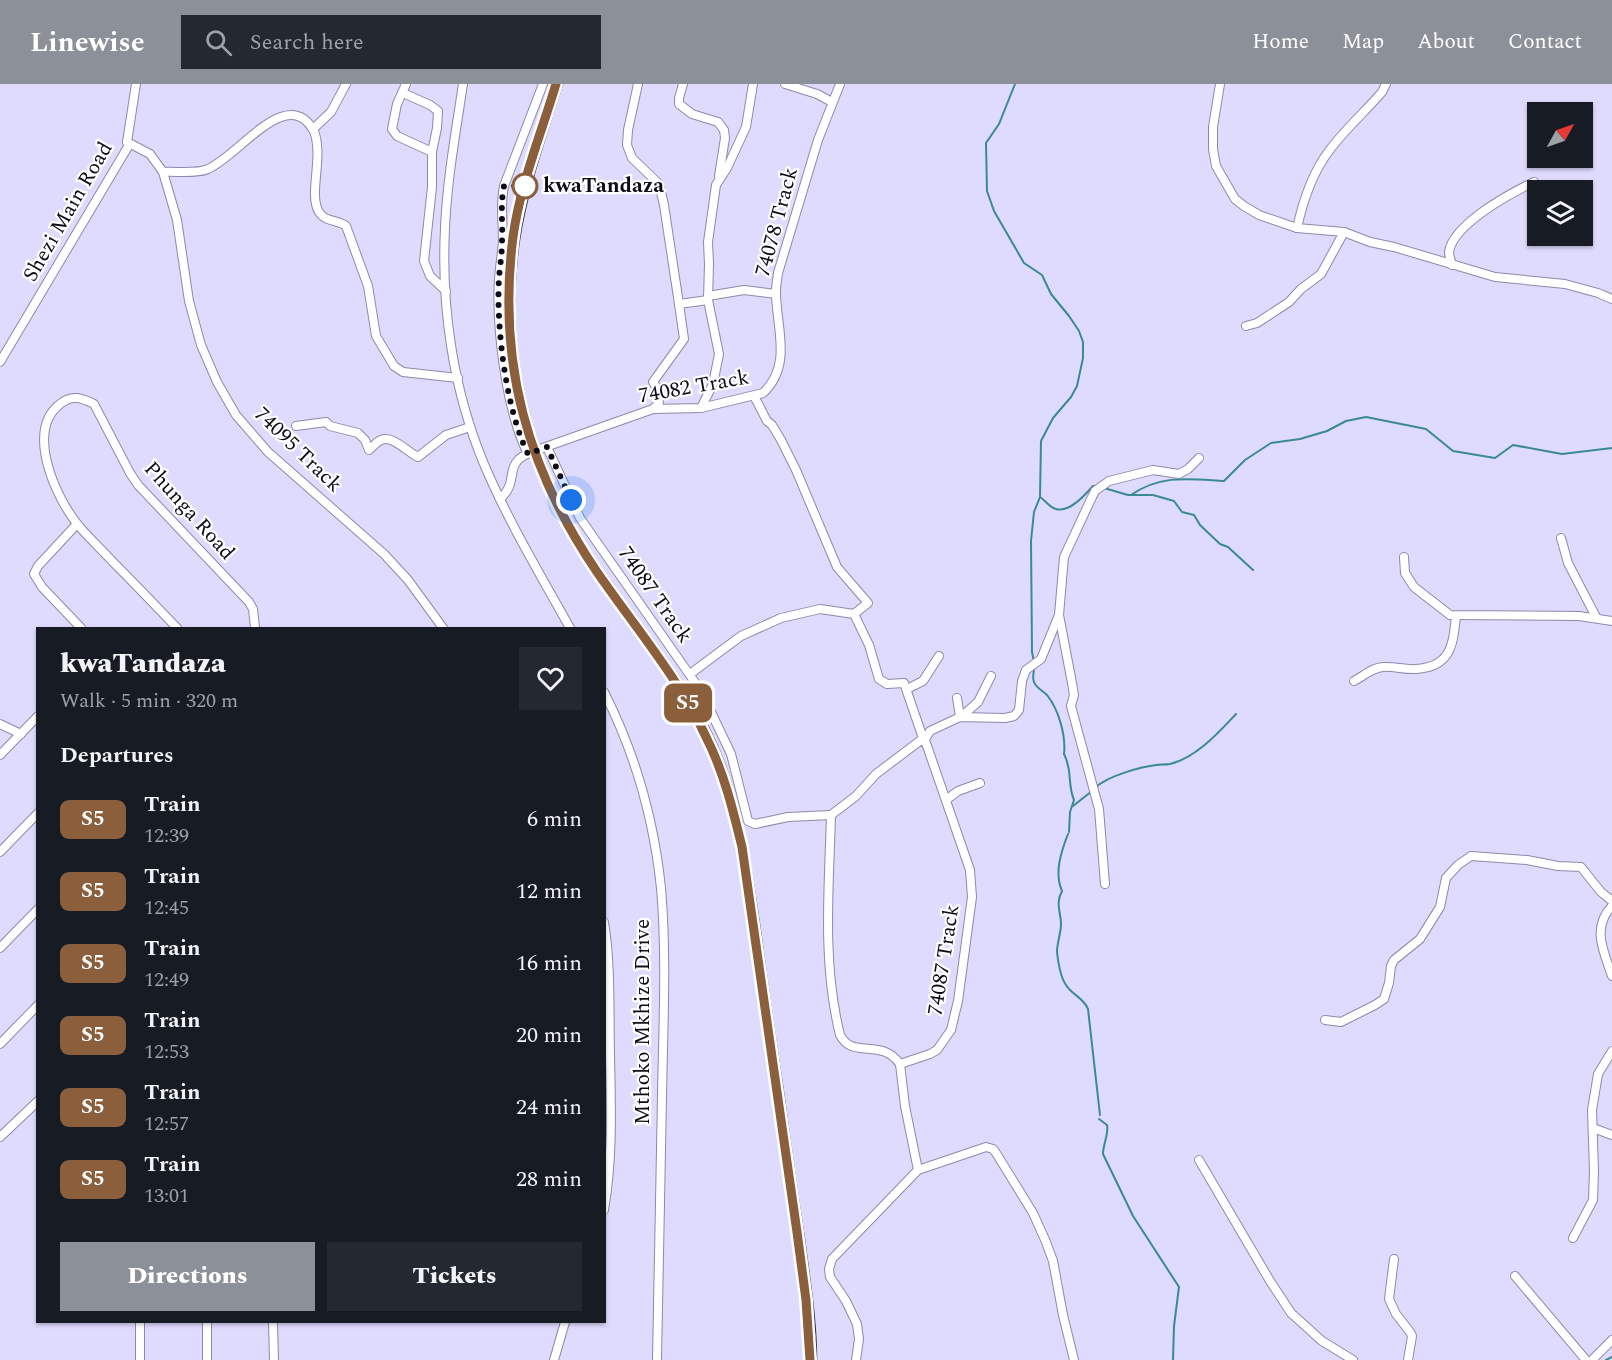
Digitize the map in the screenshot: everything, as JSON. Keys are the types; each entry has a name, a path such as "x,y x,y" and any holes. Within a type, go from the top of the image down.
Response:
{"street":[{"path":"313,129 331,112 346,84"},
{"path":"406,84 397,104 392,132 432,152"},
{"path":"463,84 445,226 449,328 458,378 470,426 500,499 569,627"},
{"path":"500,499 507,492 515,464 528,454 515,420 500,331 502,198 504,186 543,84"},
{"path":"638,84 627,145 632,158 659,184 684,339 653,382 657,388 659,403 653,409"},
{"path":"683,84 678,98 679,104 692,114 718,122 724,130 720,171 708,242 708,298 719,354 713,384 701,408"},
{"path":"716,185 728,168 746,127 753,84"},
{"path":"785,84 817,94 832,102"},
{"name":"74078 Track","path":"776,374 782,352 776,294 778,273 818,140 840,84"},
{"path":"1220,84 1213,127 1216,166 1229,189 1244,207 1259,215 1297,228 1344,232 1370,242 1495,277 1565,284 1612,299"},
{"path":"1297,228 1307,191 1323,159 1382,92 1386,84"},
{"name":"Shezi Main Road","path":"0,362 129,145 127,142 135,85"},
{"path":"403,93 438,111 438,128 432,152 432,187 424,261 430,276 446,291"},
{"path":"163,172 210,168 277,108"},
{"path":"298,108 313,129 319,155 314,195 318,212 330,221 344,223 368,286 376,336 394,366 403,372 458,378"},
{"name":"74095 Track","path":"127,142 150,154 163,172 177,220 189,301 201,345 217,382 236,415 268,452 384,554 408,580 442,627"},
{"path":"1452,265 1449,256 1450,249 1470,222 1495,202 1527,186"},
{"path":"1246,326 1257,323 1289,302 1301,289 1322,274 1344,232"},
{"path":"679,304 744,290 776,294"},
{"name":"74082 Track","path":"528,454 653,409 701,408 754,396 769,388 776,374"},
{"path":"690,674 741,636 781,618 820,609 854,614 868,603 837,567 796,470 754,396"},
{"name":"Phunga Road","path":"176,627 77,524 51,474 44,452 47,423 59,405 68,399 75,397 94,404 129,473 249,602 253,609 255,627"},
{"path":"296,426 326,422 330,426 358,433 369,450 381,440 386,439 397,443 418,457 446,435 470,426"},
{"name":"74087 Track","path":"547,447 580,518 701,691 731,754 748,821 755,824 788,817 831,815"},
{"path":"1105,884 1099,809 1071,706 1074,695 1059,615 1064,556 1095,491 1109,481 1153,470 1179,474 1188,469 1198,458"},
{"path":"77,524 38,566 34,574 42,587 80,627"},
{"path":"1561,538 1564,555 1596,617"},
{"path":"1404,557 1405,573 1414,587 1430,598 1446,614 1596,617 1612,621"},
{"path":"854,614 868,645 879,679 887,684 904,683 907,689 923,681 939,656"},
{"path":"960,717 1010,718 1017,713 1026,670 1041,659 1059,615"},
{"path":"1353,681 1383,667 1416,669 1438,663 1448,655 1453,644 1456,616"},
{"path":"918,1170 904,1106 900,1064 894,1055 885,1050 851,1047 840,1035 829,964 831,815 855,796 876,774 921,740 924,741 930,731 960,717 978,702 991,676"},
{"name":"74087 Track","path":"900,1064 922,1058 937,1050 951,1030 958,1001 972,897 970,870 907,689"},
{"name":"Mthoko Mkhize Drive","path":"606,696 626,740 641,784 661,888 663,969 657,1360"},
{"path":"957,698 960,717"},
{"path":"0,755 36,718"},
{"path":"0,724 21,734"},
{"path":"946,800 958,790 980,783"},
{"path":"0,852 36,815"},
{"path":"1325,1020 1341,1022 1384,999 1394,960 1420,939 1440,907 1446,878 1458,865 1471,856 1581,867 1601,892 1612,901"},
{"path":"1612,906 1601,922 1600,934 1612,976"},
{"path":"0,948 36,911"},
{"path":"606,942 609,973 612,1138 606,1200"},
{"path":"0,1044 36,1007"},
{"path":"1573,1238 1593,1200 1592,1110 1598,1074 1612,1051"},
{"path":"0,1137 36,1103"},
{"path":"1593,1128 1612,1135"},
{"path":"856,1360 859,1340 856,1324 846,1301 830,1276 829,1264 832,1259 918,1170 986,1147 996,1153 1033,1213 1046,1242 1053,1261 1074,1360"},
{"path":"1199,1160 1291,1313 1316,1336 1353,1360"},
{"path":"1394,1259 1389,1299 1395,1314 1410,1332 1408,1360"},
{"path":"1515,1276 1586,1360"},
{"path":"140,1323 140,1360"},
{"path":"207,1323 207,1360"},
{"path":"273,1323 274,1360"},
{"path":"554,1360 565,1323"},
{"path":"1592,1360 1612,1340"}],"waterway":[{"path":"1015,84 999,124 986,143 987,191 994,211 1024,263 1042,275 1051,294 1079,331 1083,342 1083,358 1077,386 1053,418 1041,441 1040,497 1034,512 1031,541 1034,662"},
{"path":"1131,495 1153,484 1176,479 1224,481 1245,460 1271,443 1300,439 1327,431 1346,421 1366,417 1426,429 1453,451 1495,458 1513,445 1562,454 1612,448"},
{"path":"1040,497 1052,507 1061,510 1071,506 1093,486 1096,486"},
{"path":"1104,488 1128,495 1153,495 1174,501 1182,512 1194,515 1200,525 1220,544 1228,547 1253,570"},
{"path":"1034,668 1034,682 1051,701 1063,731 1064,754 1074,800 1070,812 1069,832"},
{"path":"1096,787 1124,773 1180,761 1198,751 1236,714"},
{"path":"1073,806 1092,791"},
{"path":"1068,834 1059,870 1062,891 1059,900 1061,924 1057,952 1064,982 1088,1009 1100,1115"},
{"path":"1099,1119 1107,1125 1103,1154 1133,1216 1179,1287 1173,1360"},
{"path":"1606,1360 1612,1357"}],"railway":[{"path":"561,84 531,181 518,240 514,283 514,325 518,367 526,408 538,448 573,525 595,561 683,685 712,738 731,786 746,848 756,910 809,1284 815,1360"}],"train":[{"name":"S5","path":"556,84 521,202 510,266 509,330 518,393 533,452 562,516 597,572 668,670 692,708 708,739 725,784 742,847 797,1232 806,1300 810,1360"}],"place":[{"name":"kwaTandaza","path":"525,186"}],"route":[{"path":"525,186 504,186 499,278 500,331 515,420 521,440 528,454 547,447 571,500"}]}
